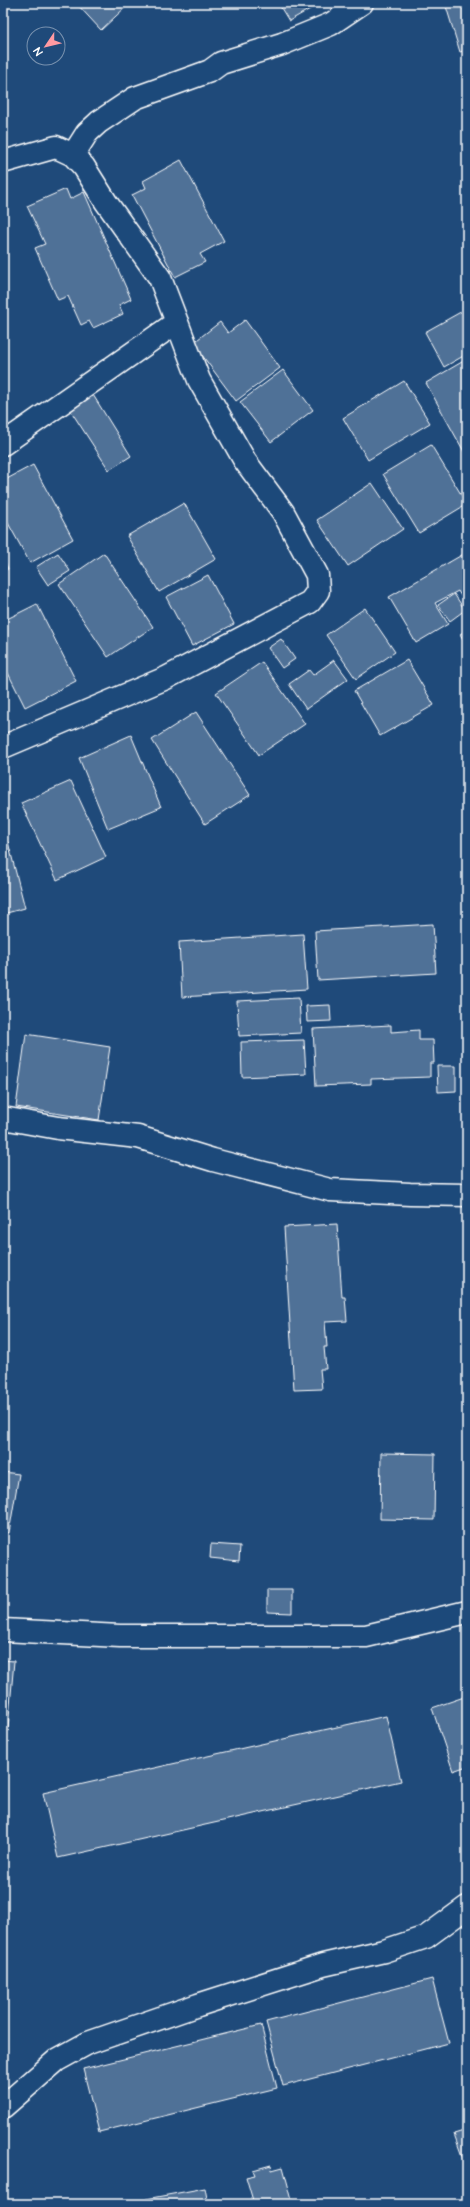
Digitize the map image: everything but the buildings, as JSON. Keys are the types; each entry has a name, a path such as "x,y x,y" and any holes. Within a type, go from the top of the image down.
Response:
{"street":[{"path":"72,155 87,133 135,98 210,71 221,63 282,44 331,24 362,3"},
{"path":"3,162 56,147 72,155 84,167 106,202 160,278 199,380 245,461 283,512 317,575 318,591 310,602 166,678 3,747"},
{"path":"3,444 177,322"},
{"path":"3,1118 58,1128 138,1137 213,1160 330,1190 410,1194 467,1194"},
{"path":"3,1630 120,1636 366,1636 467,1612"},
{"path":"3,2107 57,2060 88,2043 198,2005 322,1965 384,1951 426,1937 467,1907"}]}
